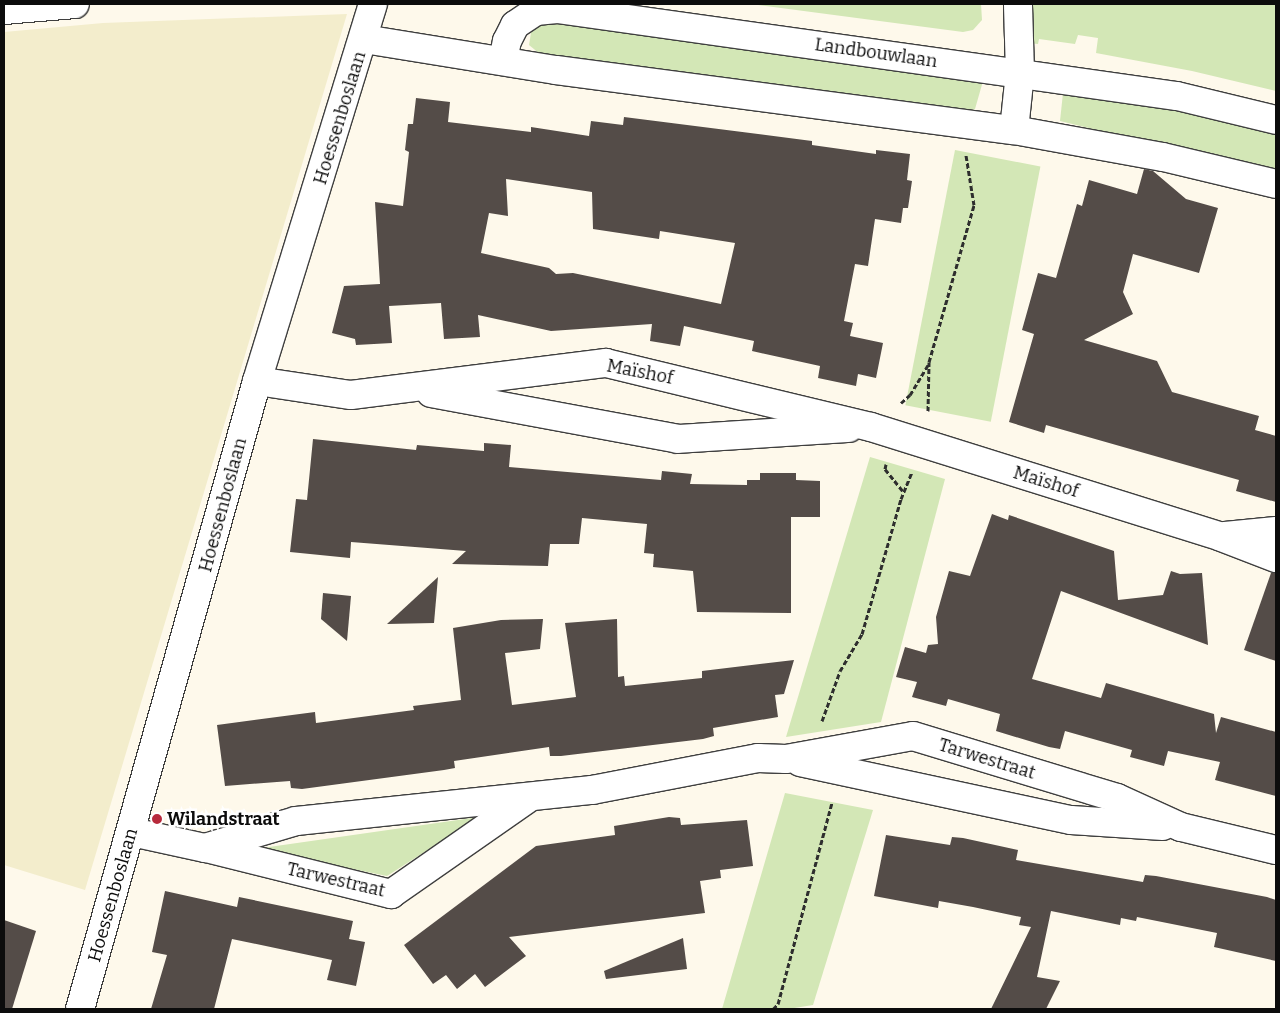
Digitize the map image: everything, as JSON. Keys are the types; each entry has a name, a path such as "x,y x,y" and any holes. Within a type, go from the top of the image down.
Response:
{"street":[{"path":"4,10 76,4"},
{"name":"Hoessenboslaan","path":"80,1009 132,832 257,381 364,39 373,4"},
{"path":"1014,130 1020,73 1018,4"},
{"name":"Landbouwlaan","path":"503,61 507,41 515,25 536,11 557,9 1177,96 1276,120"},
{"path":"364,39 503,61 1014,130 1163,157 1276,184"},
{"name":"Maïshof","path":"257,381 351,395 606,363 797,406 871,427 1221,537 1276,558"},
{"name":"Maïshof","path":"405,388 678,439 871,427"},
{"name":"Maïshof","path":"1221,537 1276,531"},
{"name":"Tarwestraat","path":"831,762 914,736 1117,798 1181,827"},
{"name":"Tarwestraat","path":"205,848 296,821 592,790 758,758 831,762 1071,820 1181,827 1276,850"},
{"name":"Tarwestraat","path":"132,832 392,894 529,798"}],"path":[{"path":"772,1009 778,1004 831,762 822,719 840,671 862,634 901,498 924,444 930,390 929,362 974,205 966,168 966,124"}],"shaded area":[{"path":"347,14 85,890 4,865 4,32 103,23"}],"green space":[{"path":"750,4 981,4 982,20 973,30 963,32"},
{"path":"1028,4 1276,4 1276,91 1192,71 1096,53 1098,38 1078,35 1075,44 1039,39 1038,44 1028,43"},
{"path":"559,18 983,81 975,109 964,112 540,54 529,45 532,27"},
{"path":"1063,93 1174,104 1276,133 1276,174 1060,121"},
{"path":"955,150 1040,167 991,422 905,405"},
{"path":"870,457 945,479 881,722 786,737"},
{"path":"785,793 873,810 813,1005 788,1009 722,1009"},
{"path":"479,817 387,876 255,849"}],"building":[{"path":"416,98 450,102 448,122 531,132 531,127 589,136 591,121 623,125 624,117 812,141 812,145 876,154 876,150 910,154 907,180 912,181 908,208 903,208 901,223 875,219 868,266 855,264 844,321 853,323 850,336 883,343 876,378 858,374 856,386 818,378 820,366 752,351 754,341 684,326 680,346 650,341 652,324 551,331 478,315 480,337 444,339 441,303 389,306 392,343 356,345 355,339 332,333 344,286 380,284 375,202 403,206 409,152 405,150 408,124 413,124","holes":["506,179 592,192 593,229 659,239 660,231 735,243 721,304 573,273 556,274 549,268 481,253 489,213 508,216"]},
{"path":"1144,169 1153,171 1186,199 1218,208 1199,273 1133,254 1123,292 1133,314 1084,340 1157,361 1172,392 1259,416 1255,430 1276,436 1276,502 1236,491 1239,480 1046,425 1044,433 1009,422 1034,334 1022,330 1038,273 1056,278 1077,204 1082,206 1089,180 1137,194"},
{"path":"313,439 416,450 417,445 484,451 484,443 511,445 509,467 661,480 662,471 692,474 690,484 747,485 747,480 760,480 760,473 796,473 796,480 820,481 820,517 791,517 791,613 697,612 693,571 653,567 654,554 644,553 647,524 582,518 579,544 550,544 548,566 452,564 466,551 351,542 350,558 290,552 296,499 307,500"},
{"path":"992,514 1008,520 1009,515 1114,551 1118,600 1163,595 1171,571 1180,574 1202,573 1208,645 1061,591 1032,679 1101,698 1106,683 1214,714 1216,733 1221,717 1276,732 1276,796 1215,780 1220,762 1168,751 1164,766 1130,757 1132,750 1065,731 1060,749 1049,747 996,731 1000,714 948,699 946,706 912,697 917,682 896,677 905,647 926,653 928,645 938,644 936,617 949,571 970,576"},
{"path":"1271,573 1276,573 1276,661 1244,650"},
{"path":"438,577 434,623 387,624"},
{"path":"323,593 351,596 347,641 321,619"},
{"path":"543,619 540,649 505,653 512,705 576,697 565,623 617,619 618,677 624,676 625,686 702,678 702,671 794,660 784,694 775,695 778,717 713,728 714,736 703,739 561,756 550,756 549,747 454,761 455,768 444,770 302,789 291,788 290,781 225,786 217,725 315,712 316,723 414,710 413,706 461,700 453,628 501,620"},
{"path":"669,817 680,818 681,825 747,820 753,866 720,870 721,878 700,881 705,913 509,937 526,956 485,987 475,974 457,989 446,975 433,984 404,945 536,846 615,835 614,826"},
{"path":"886,835 950,845 952,837 963,838 1018,850 1016,860 1143,882 1145,875 1156,876 1267,897 1276,900 1276,961 1214,947 1217,933 1137,917 1136,921 1121,918 1120,925 1051,911 1037,977 1060,981 1046,1009 991,1009 1031,927 1019,925 1021,917 973,907 939,901 938,908 874,896"},
{"path":"165,891 237,907 239,897 353,921 349,939 365,942 356,986 327,980 332,960 232,939 214,1009 151,1009 167,955 152,952"},
{"path":"4,920 36,931 12,1009 4,1009"},
{"path":"683,938 687,969 606,979 604,971"}],"place":[{"name":"Wilandstraat","path":"157,819"}]}
